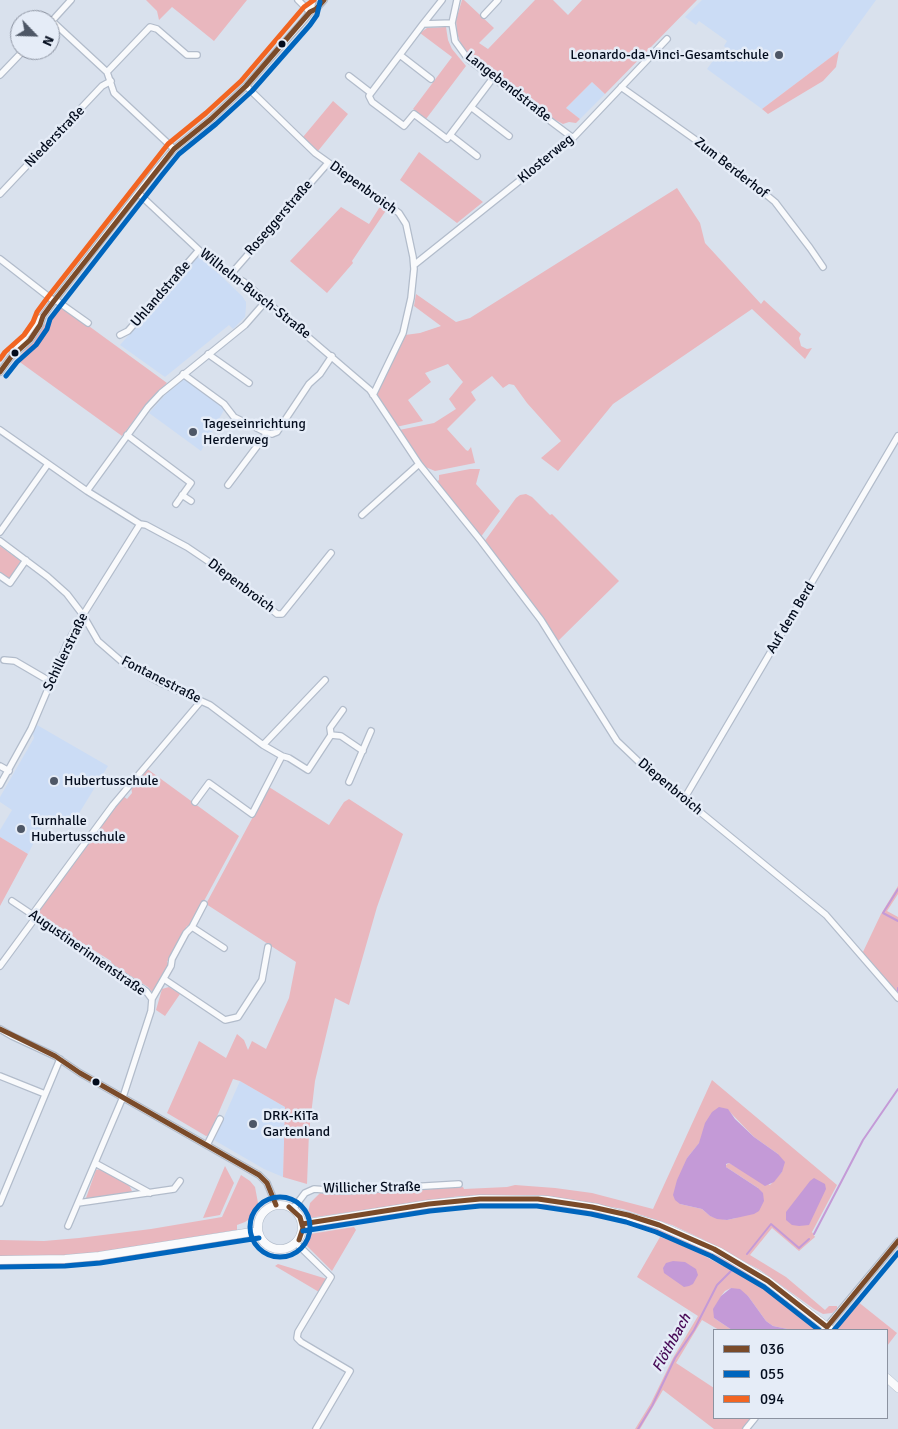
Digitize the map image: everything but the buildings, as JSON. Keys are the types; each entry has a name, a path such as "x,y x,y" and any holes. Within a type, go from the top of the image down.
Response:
{"main road":[{"path":"302,1224 471,1199 523,1198 584,1205 621,1213 654,1224 714,1249 768,1281 828,1329"},
{"path":"276,1205 293,1209 300,1217 302,1224 301,1236 296,1243 289,1248 276,1250 264,1243 258,1231 258,1222 262,1214 268,1208 276,1205"},
{"path":"0,1260 65,1260 258,1231"},
{"path":"888,1379 898,1388"}],"street":[{"path":"60,12 71,0"},
{"path":"298,0 310,12"},
{"path":"310,12 313,0"},
{"path":"0,372 11,357 30,340 40,325 43,316 54,301 138,192 174,149 211,119 246,86 310,12 316,9 324,0"},
{"path":"442,0 371,93 372,102 404,126 414,114 447,139 493,78"},
{"path":"423,24 452,23 457,0"},
{"path":"484,16 498,0"},
{"name":"Langebendstraße","path":"452,23 456,41 468,59 573,138"},
{"path":"107,72 150,27 157,29 187,55 198,56"},
{"path":"60,30 107,72 114,93 174,149"},
{"name":"Klosterweg","path":"414,266 573,138 667,39"},
{"path":"400,55 431,80"},
{"path":"0,75 14,60"},
{"path":"349,76 371,93"},
{"name":"Niederstraße","path":"0,193 102,86 111,81"},
{"name":"Diepenbroich","path":"246,86 286,126 328,163 399,213 406,224 414,266 411,298 403,333 373,395"},
{"name":"Zum Berderhof","path":"621,87 724,160 775,202 823,267"},
{"path":"471,107 510,136"},
{"path":"450,135 477,156"},
{"name":"Roseggerstraße","path":"231,274 328,163"},
{"name":"Wilhelm-Busch-Straße","path":"138,192 217,267 244,282 332,356 373,395"},
{"name":"Uhlandstraße","path":"120,335 128,331 199,250"},
{"path":"0,259 54,301 57,301 88,323"},
{"path":"86,491 155,400 183,374 245,325 266,301"},
{"path":"208,354 248,383"},
{"path":"183,374 224,404 234,417 272,434 278,432 309,384 320,374 332,356"},
{"path":"362,515 419,464 373,395"},
{"path":"0,430 86,491 140,524"},
{"path":"228,485 267,433"},
{"path":"127,435 191,483 176,504"},
{"name":"Auf dem Berd","path":"684,799 898,436"},
{"path":"0,532 48,464"},
{"name":"Diepenbroich","path":"419,464 541,620 617,741 639,762 826,915 898,998"},
{"path":"182,495 191,502"},
{"name":"Diepenbroich","path":"140,524 146,524 187,547 233,578 277,614 282,614 331,553"},
{"name":"Schillerstraße","path":"0,785 31,730 67,644 140,524"},
{"name":"Fontanestraße","path":"0,542 48,577 67,594 83,615 98,641 121,661 159,682 201,701 263,745 308,770 331,735 330,728 342,710"},
{"path":"0,576 10,583 27,561"},
{"path":"4,660 15,661 51,682"},
{"path":"263,745 325,680"},
{"path":"0,966 84,844 134,779 201,701"},
{"path":"349,782 371,731"},
{"path":"331,735 341,736 362,750"},
{"path":"195,802 209,783 252,814 282,756"},
{"path":"0,766 9,770"},
{"name":"Augustinerinnenstraße","path":"12,900 146,991 152,999 152,1011 123,1097 68,1226"},
{"path":"152,999 164,979 186,933 192,927 204,904"},
{"path":"192,927 224,948"},
{"path":"164,979 224,1020 238,1017 262,980 268,947"},
{"path":"0,1029 60,1059 80,1073 263,1178 276,1205"},
{"path":"0,1203 60,1059"},
{"path":"0,1076 45,1094"},
{"path":"207,1145 220,1119"},
{"path":"95,1163 150,1194"},
{"path":"78,1203 174,1190 180,1181"},
{"name":"Willicher Straße","path":"293,1209 309,1190 314,1189 341,1191 459,1184"},
{"path":"828,1329 898,1242"},
{"path":"296,1243 331,1277 298,1332 298,1338 301,1342 350,1371 316,1429"},
{"path":"746,1429 754,1419"}],"shaded area":[{"path":"146,0 247,0 214,41 172,7 159,20 157,11"},
{"path":"462,0 494,28 479,43 488,49 535,0 553,0 568,15 582,0 697,0 605,94 592,82 566,108 580,119 576,123 569,122 563,124 550,117 466,52 457,33 456,20"},
{"name":"Leonardo-da-Vinci-Gesamtschule","path":"702,0 876,0 839,51 762,109 707,69 715,58 719,60 727,49 724,46 727,41 699,21 696,25 685,17"},
{"path":"446,27 452,49 466,66 426,119 413,109 452,57 420,33 427,28"},
{"path":"839,51 836,67 823,81 768,114 762,109"},
{"path":"592,82 605,94 580,119 566,108"},
{"path":"333,101 348,114 318,151 303,137"},
{"path":"419,152 483,202 457,223 400,180"},
{"path":"677,188 700,223 705,243 761,304 764,300 801,334 799,338 801,346 807,349 812,348 805,359 752,309 613,404 558,471 541,458 561,441 527,403 514,385 509,384 503,388 492,376 471,392 476,400 447,429 466,450 468,451 471,447 475,463 435,471 423,466 399,430 434,423 456,409 449,399 463,382 448,364 425,373 431,382 408,400 423,421 396,427 378,399 378,392 405,335 420,333 441,326 414,306 416,294 456,322 470,318"},
{"path":"381,205 387,209 352,261 353,263 327,293 290,261 341,207 369,224"},
{"path":"201,257 242,296 246,302 245,317 233,329 229,325 165,377 120,345 196,258"},
{"path":"60,305 167,383 143,408 122,436 17,360"},
{"name":"Tageseinrichtung Herderweg","path":"185,378 222,404 224,410 201,451 149,413 165,395"},
{"path":"480,469 476,484 500,511 480,538 436,482 439,480 439,475"},
{"path":"526,494 532,497 550,515 552,514 619,581 557,642 484,542 516,498"},
{"path":"0,546 22,562 9,580 0,573"},
{"name":"Hubertusschule","path":"37,725 108,766 70,828 48,815 28,854 0,837 0,830 12,810 0,802 0,797 34,738 33,734"},
{"path":"146,768 239,836 191,925 187,926 167,962 170,964 154,994 148,987 112,964 111,961 41,917 39,910 115,805 123,796 127,799 132,793 131,786"},
{"path":"269,787 329,825 344,802 349,799 403,834 377,907 349,1005 335,998 315,1081 309,1132 307,1184 283,1177 285,1107 240,1081 233,1079 209,1135 206,1136 167,1113 199,1041 226,1058 237,1034 244,1040 248,1050 252,1041 266,1049 289,998 296,962 206,904"},
{"path":"0,837 28,854 0,906"},
{"path":"898,886 898,894 887,911 898,917 898,995 862,954 881,914"},
{"path":"169,987 180,994 165,1016 156,1010 162,989"},
{"path":"712,1080 837,1185 812,1232 815,1237 799,1251 772,1228 750,1255 786,1277 825,1310 829,1306 837,1306 837,1309 832,1313 823,1314 760,1270 702,1239 672,1225 623,1209 541,1195 460,1196 309,1218 308,1213 310,1203 320,1193 344,1195 463,1187 464,1189 507,1187 515,1185 592,1193 653,1209","holes":["727,1109 754,1137 778,1154 782,1172 770,1185 729,1163 726,1165 726,1167 758,1188 736,1218 727,1220 710,1216 702,1209 680,1204 687,1158"]},
{"name":"DRK-KiTa Gartenland","path":"240,1081 285,1107 283,1177 264,1169 214,1140"},
{"path":"719,1107 728,1109 735,1119 754,1137 778,1154 785,1162 782,1172 774,1182 765,1186 729,1163 726,1164 726,1167 758,1188 763,1193 764,1201 759,1211 754,1214 727,1220 710,1216 702,1209 680,1204 673,1195 677,1180 687,1158 699,1143 705,1123 712,1112"},
{"path":"225,1166 234,1183 220,1215 203,1218"},
{"path":"100,1169 129,1185 132,1191 127,1195 89,1200 86,1198 96,1170"},
{"path":"241,1175 255,1187 258,1203 256,1211 251,1218 237,1225 237,1230 86,1254 47,1257 0,1257 0,1240 44,1241 79,1238 151,1229 222,1217"},
{"path":"814,1178 825,1184 826,1189 809,1225 792,1225 786,1220 786,1212"},
{"path":"490,1201 543,1203 570,1206 623,1217 688,1239 753,1276 811,1320 814,1329 787,1329 773,1326 766,1321 748,1296 731,1288 725,1291 721,1296 714,1318 730,1329 717,1329 702,1320 676,1363 713,1387 713,1419 751,1419 743,1429 714,1429 663,1390 640,1429 635,1429 698,1316 637,1277 660,1237 684,1245 723,1266 725,1263 685,1242 623,1222 541,1206 500,1205 462,1207 310,1231 310,1226 412,1209"},
{"path":"354,1227 356,1230 332,1271 307,1246 310,1234"},
{"path":"238,1238 239,1242 118,1262 82,1266 0,1267 0,1264 52,1264 94,1260"},
{"path":"673,1261 685,1262 696,1269 698,1275 693,1284 684,1287 664,1273 663,1268 666,1263"},
{"path":"278,1264 327,1279 319,1292 275,1266"},
{"path":"731,1288 740,1289 748,1296 766,1321 773,1326 787,1329 730,1329 714,1318 713,1309 721,1296"},
{"path":"857,1301 897,1333 888,1345 888,1329 839,1329 840,1322"}],"waterway":[{"name":"Flöthbach","path":"898,889 883,913 898,921"},
{"name":"Flöthbach","path":"814,1234 863,1140 898,1089"},
{"name":"Flöthbach","path":"747,1254 771,1224 799,1248 809,1239"},
{"name":"Flöthbach","path":"638,1429 652,1406 675,1358 694,1330 717,1285 731,1271"}],"transit line":[{"name":"094","path":"0,359 24,335 48,297 168,144 241,81 304,7 314,0"},
{"name":"036","path":"0,372 11,357 30,340 40,325 43,316 54,301 174,149 211,119 246,86 310,12 316,9 324,0"},
{"name":"055","path":"6,376 17,362 36,345 47,329 50,319 179,154 252,91 310,25 317,15 320,2"},
{"name":"036","path":"0,1029 55,1056 80,1073 259,1175 267,1183 276,1205"},
{"name":"055","path":"280,1197 297,1202 305,1210 310,1227 305,1244 297,1252 280,1257 263,1252 255,1244 250,1227 255,1210 263,1202 280,1197"},
{"name":"036","path":"302,1224 429,1204 480,1199 538,1199 592,1207 628,1215 659,1225 714,1249 768,1281 827,1327"},
{"name":"055","path":"303,1231 430,1211 480,1206 537,1206 591,1214 626,1222 656,1232 711,1256 764,1287 818,1329"},
{"name":"036","path":"289,1207 300,1217 303,1228 299,1240"},
{"name":"055","path":"0,1267 65,1266 100,1263 259,1238"},
{"name":"036","path":"827,1327 898,1241"},
{"name":"055","path":"835,1329 898,1253"}],"place":[{"name":"Leonardo-da-Vinci-Gesamtschule","path":"779,55"},
{"name":"Tageseinrichtung Herderweg","path":"193,432"},
{"name":"Hubertusschule","path":"54,781"},
{"name":"Turnhalle Hubertusschule","path":"21,829"},
{"name":"DRK-KiTa Gartenland","path":"253,1124"}]}
